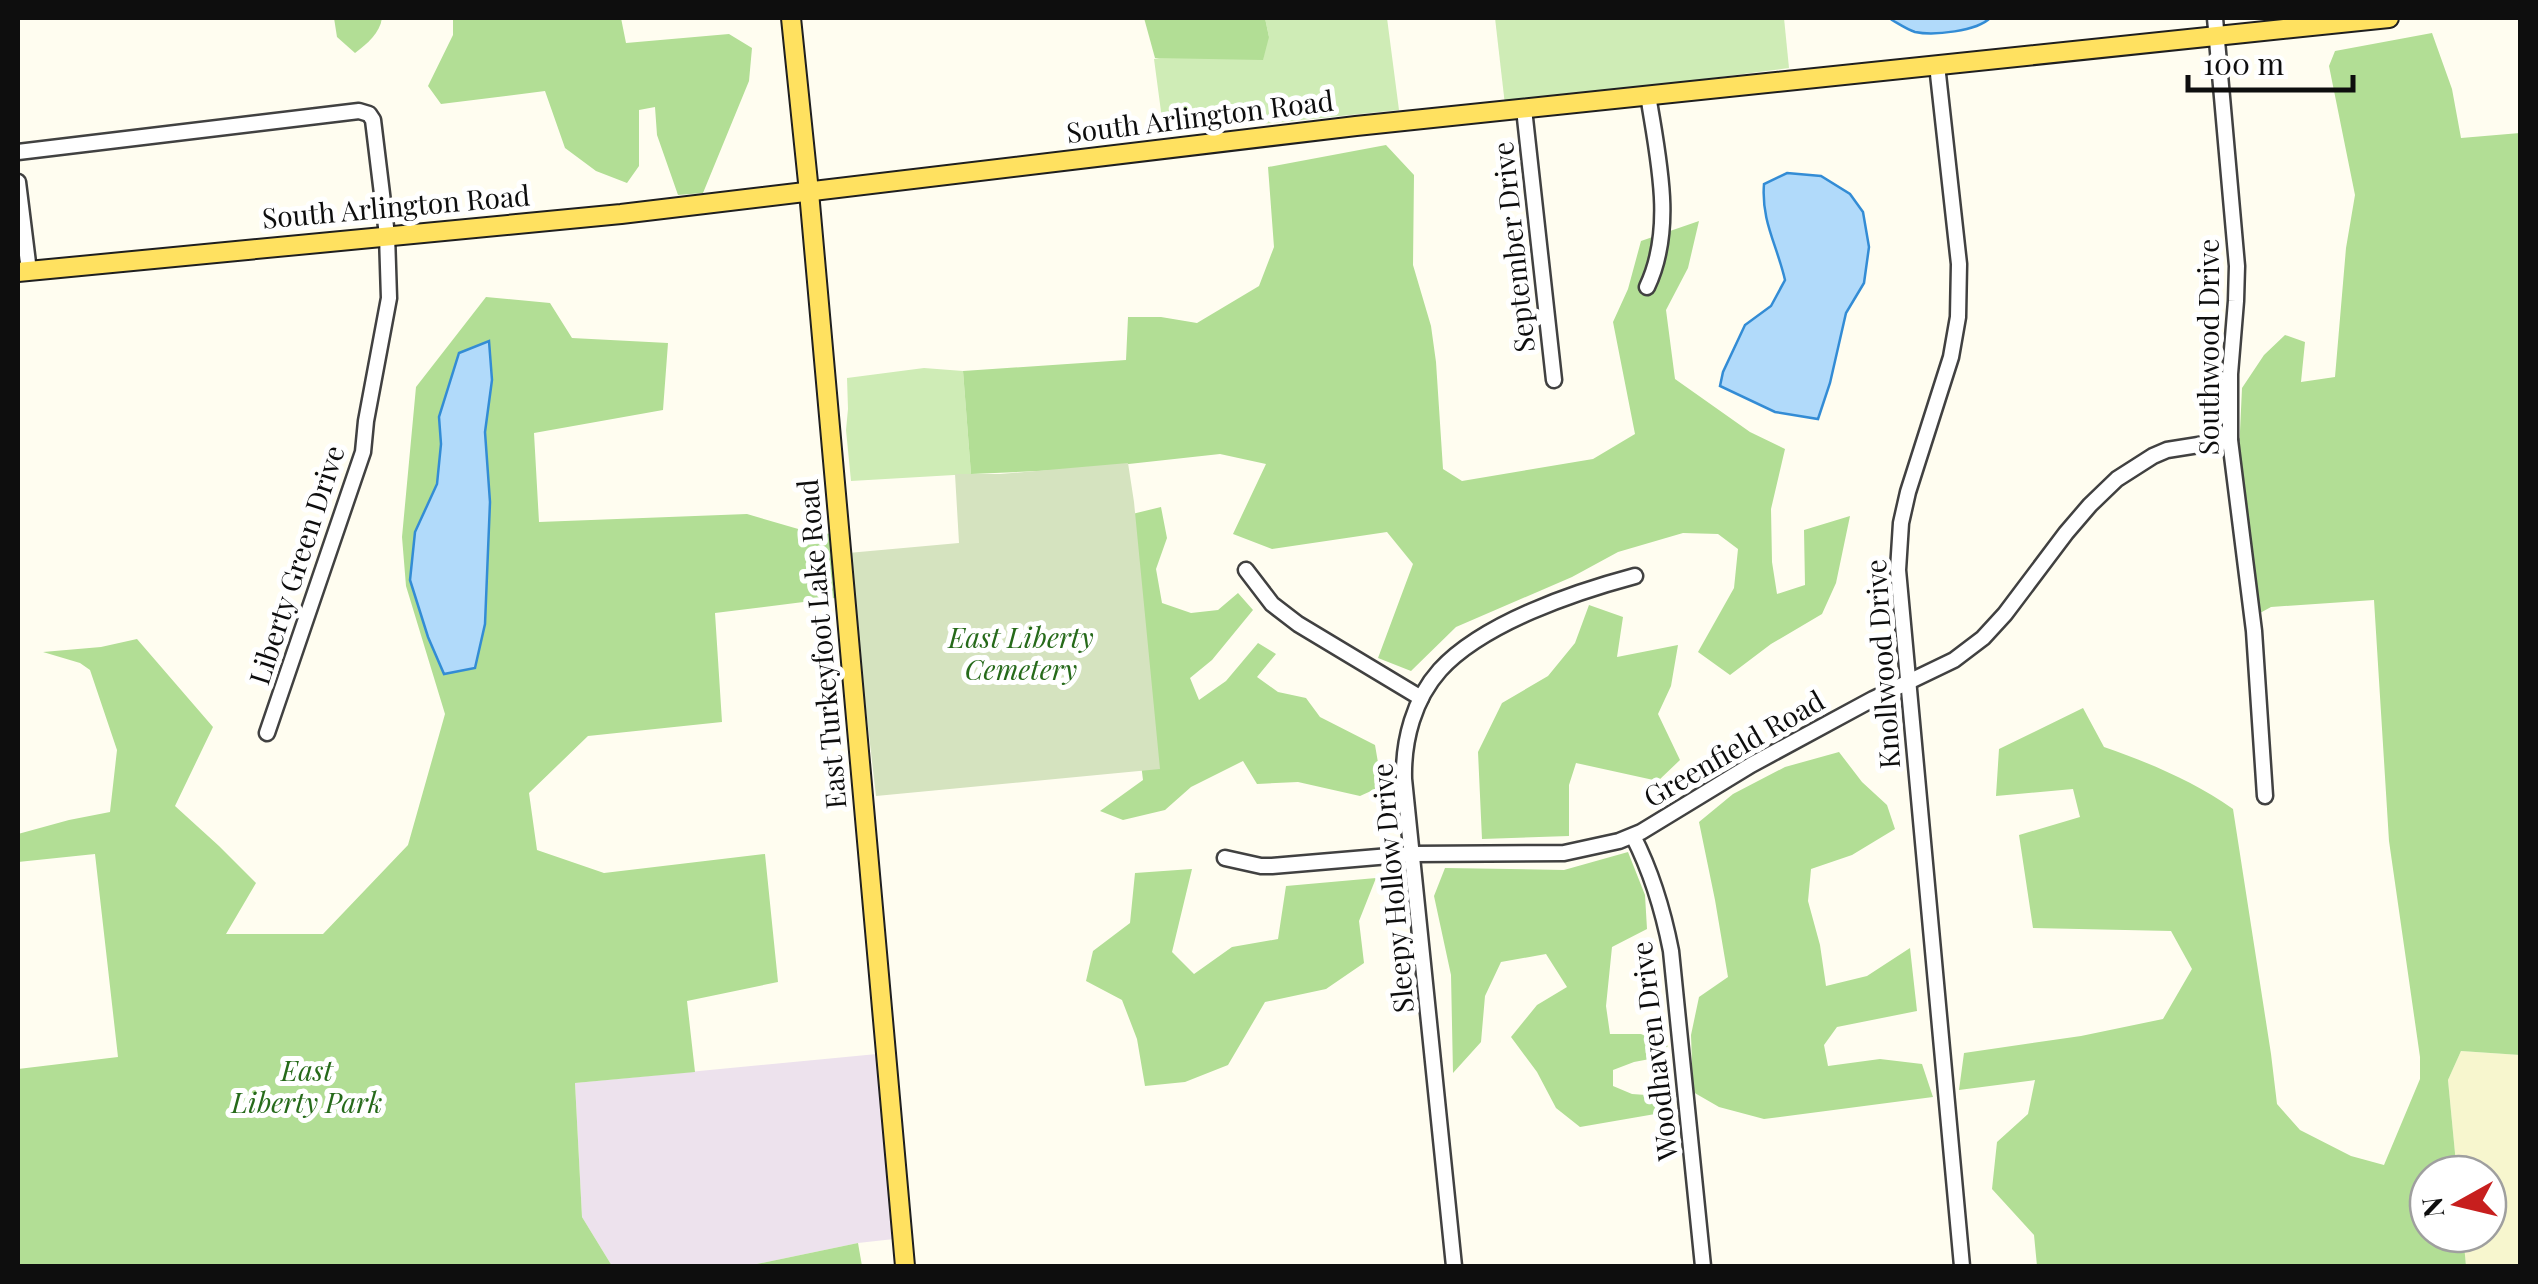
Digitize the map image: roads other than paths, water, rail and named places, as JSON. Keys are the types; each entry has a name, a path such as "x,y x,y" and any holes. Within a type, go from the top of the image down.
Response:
{"main road":[{"name":"East Turkeyfoot Lake Road","path":"791,18 810,192 905,1266"},
{"name":"South Arlington Road","path":"23,272 621,214 1356,126 2138,43 2216,27 2251,31 2389,18"}],"street":[{"name":"Southwood Drive","path":"2216,27 2237,266 2230,440 2268,736 2265,796"},
{"name":"Knollwood Drive","path":"1937,65 1960,294 1951,356 1908,492 1898,570 1962,1266"},
{"path":"1646,287 1658,260 1662,224 1648,95"},
{"name":"September Drive","path":"1524,109 1554,380"},
{"name":"Liberty Green Drive","path":"18,152 364,112 374,120 387,235 389,298 364,452 267,733"},
{"path":"18,182 23,272"},
{"name":"Greenfield Road","path":"1225,858 1272,866 1412,854 1564,853 1633,836 1750,764 1946,665 1983,638 2066,533 2117,478 2167,450 2230,440"},
{"path":"1246,570 1272,604 1298,624 1421,698"},
{"name":"Sleepy Hollow Drive","path":"1454,1266 1404,771 1409,732 1421,698 1455,657 1504,626 1581,591 1635,576"},
{"name":"Woodhaven Drive","path":"1633,836 1662,906 1671,950 1703,1266"}],"water":[{"path":"1893,18 1990,18 1966,29 1923,33 1912,31"},
{"path":"1787,173 1821,176 1850,194 1863,212 1869,247 1864,283 1846,313 1818,419 1775,412 1720,386 1745,325 1771,306 1785,280 1767,221 1764,184"},
{"path":"489,341 492,380 485,432 490,502 485,624 475,668 444,674 410,580 415,532 437,484 439,417 459,353"}],"park label":[{"name":"East Liberty Cemetery","path":"1021,654"},
{"name":"East Liberty Park","path":"307,1087"}]}
